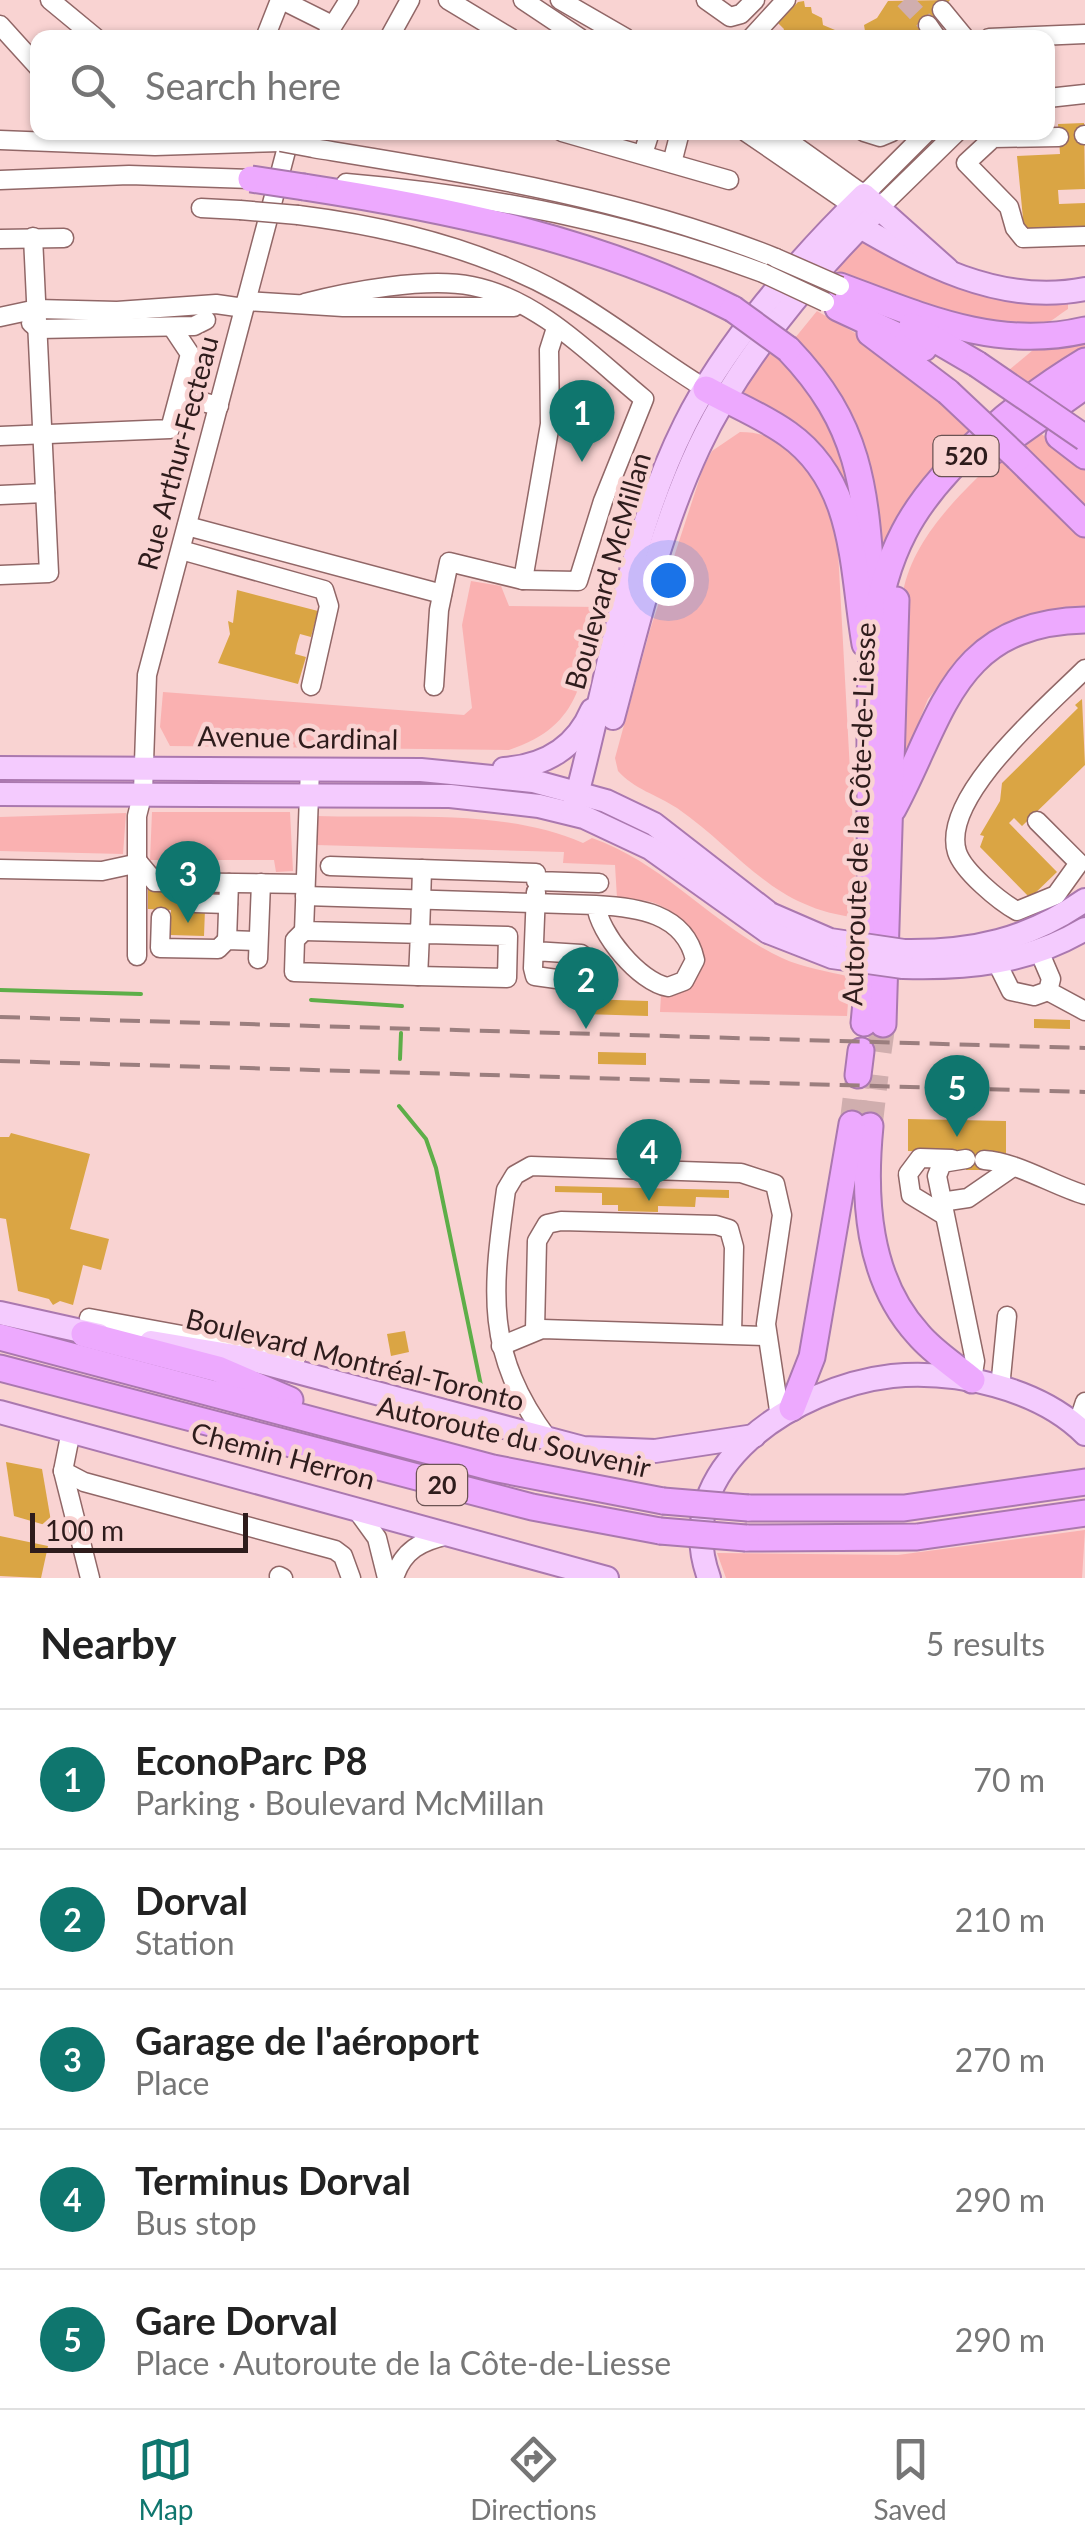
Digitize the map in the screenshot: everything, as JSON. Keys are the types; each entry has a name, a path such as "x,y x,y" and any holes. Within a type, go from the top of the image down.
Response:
{"highway":[{"path":"251,179 304,183 549,237 647,269 734,309 788,349 832,404 859,462 868,512 875,625"},
{"path":"834,299 975,332 1022,338 1085,330"},
{"path":"834,299 972,368 1085,438"},
{"path":"834,299 948,392 1085,524"},
{"name":"Autoroute de la Côte-de-Liesse","path":"1085,361 1004,420 926,499 898,545 875,625 871,674 874,1024 891,813 892,624 910,551 940,506 993,451 1085,386"},
{"path":"972,368 1085,456"},
{"path":"716,394 800,443 830,481 849,530 871,674"},
{"path":"891,813 913,772 934,716 967,670 1016,636 1050,624 1085,620"},
{"path":"786,1412 812,1357 861,1125 868,1216 892,1296 920,1336 972,1380"},
{"path":"87,1326 218,1369 377,1437"},
{"name":"Autoroute du Souvenir","path":"0,1337 539,1478 663,1500 748,1508 904,1508 1079,1483"},
{"name":"20","path":"0,1368 532,1508 660,1530 746,1538 899,1538 1083,1514"}],"main road":[{"path":"861,212 947,269 1011,292 1085,289"},
{"name":"Boulevard McMillan","path":"581,805 716,394 750,326 861,212"},
{"name":"Boulevard McMillan","path":"581,805 612,655 661,481 684,424 716,394"},
{"path":"468,772 526,767 564,749 588,722 612,655"},
{"name":"Avenue Cardinal","path":"0,768 144,766 468,772 581,805"},
{"name":"Avenue Cardinal","path":"0,794 309,793 492,798 581,805"},
{"path":"581,805 668,833 769,923 903,959 997,962 1039,951 1085,929"},
{"path":"903,959 988,946 1033,930 1085,900"},
{"name":"Boulevard Montréal-Toronto","path":"0,1313 216,1352 583,1448 642,1452 754,1436"},
{"path":"709,1578 701,1538 707,1499 727,1462 786,1412 843,1386 891,1376 972,1380 1000,1388 1082,1428"},
{"name":"Chemin Herron","path":"0,1412 352,1505 607,1578"}],"street":[{"path":"50,0 86,30"},
{"path":"268,30 281,0 313,15"},
{"path":"295,0 327,30"},
{"path":"329,30 349,0"},
{"path":"393,30 410,0"},
{"path":"448,0 499,30"},
{"path":"523,0 568,30"},
{"path":"560,0 590,8 616,30"},
{"path":"706,0 730,18 756,0"},
{"path":"763,30 786,0"},
{"path":"942,10 958,30"},
{"path":"0,25 30,58"},
{"path":"1055,35 1085,34"},
{"path":"1055,97 1085,94"},
{"path":"1055,137 1059,137"},
{"path":"0,140 154,146 266,140"},
{"name":"Rue Arthur-Fecteau","path":"137,956 139,863 147,847 143,792 147,675 285,140"},
{"path":"294,140 314,148 597,200 702,230 776,258 834,299"},
{"path":"591,140 643,154 676,148 728,180"},
{"path":"643,154 647,140"},
{"path":"758,140 861,212"},
{"path":"784,140 861,212"},
{"name":"Boulevard McMillan","path":"861,212 920,140"},
{"name":"Boulevard McMillan","path":"861,212 946,140"},
{"path":"987,140 966,163 1009,206 1018,234 1029,240 1085,236"},
{"path":"0,180 129,175 251,179"},
{"path":"304,183 536,206 642,232 834,299"},
{"path":"201,208 298,215 384,230 526,277 566,296 716,394"},
{"path":"0,575 49,574 38,329 29,313 33,237"},
{"path":"0,238 64,238"},
{"path":"161,319 324,298 383,295 419,287 471,286 501,304"},
{"path":"0,317 129,302 161,319 190,350 170,430 0,436"},
{"path":"305,303 501,304 527,308 644,399 615,468 578,581 523,580 449,562 442,594 434,686"},
{"path":"38,329 174,318 206,320 243,311"},
{"path":"523,580 551,417 549,350 556,328"},
{"path":"182,388 186,398 219,406"},
{"path":"0,495 45,492"},
{"path":"187,526 442,594"},
{"path":"181,550 324,590 329,606 311,686"},
{"path":"1037,821 1079,863 1056,895 1017,911 960,860 956,838 978,777 1085,669"},
{"path":"304,930 508,936 507,978 294,972 295,940 304,930 310,768"},
{"path":"0,868 102,871 139,863 155,882 260,884 422,900 596,905 643,909 674,926 694,954 688,976 668,987 648,981 601,923 596,905"},
{"path":"330,866 536,873 534,952"},
{"path":"418,976 422,869"},
{"path":"536,881 598,884"},
{"path":"161,917 160,948 218,949 227,940 229,883"},
{"path":"227,940 258,950 260,884"},
{"path":"194,903 228,904"},
{"path":"1039,951 1051,979 1048,991"},
{"path":"997,962 1007,988 1015,994 1034,996 1048,991 1085,1010"},
{"path":"1013,1167 968,1198 943,1209 911,1194 908,1174 920,1158 1006,1161 1085,1195"},
{"path":"968,1160 938,1168 975,1361 972,1380"},
{"path":"548,1440 531,1414 501,1346 494,1300 506,1190 522,1170 541,1166 741,1173 773,1181 782,1198 782,1215 766,1336 786,1412"},
{"path":"535,1330 537,1242 544,1226 556,1222 716,1224 731,1232 732,1334"},
{"path":"1000,1388 1007,1316"},
{"path":"501,1346 535,1330 766,1336"},
{"path":"1082,1428 1085,1402"},
{"path":"71,1431 63,1471 90,1578"},
{"path":"63,1471 84,1482 335,1550 343,1556 350,1578"},
{"path":"352,1505 378,1538 390,1578"},
{"path":"390,1578 414,1547 454,1534"}],"shaded area":[{"path":"864,240 961,287 1012,300 1068,302 1068,309 1044,324 1018,327 936,310 835,270"},
{"path":"817,311 876,345 979,431 884,557 817,365 795,338"},
{"path":"1085,339 1085,352 1034,386 1009,370 1039,345"},
{"path":"768,344 803,384 827,423 861,514 744,392 742,384"},
{"path":"1035,429 1085,467 1085,514 1013,444"},
{"path":"740,432 778,441 805,464 824,496 837,532 858,918 802,903 780,891 677,808 618,771 615,758 650,630 703,468 712,451"},
{"path":"1001,455 1085,534 1085,612 948,674 928,699 908,748 901,748 899,629 909,572 917,552 942,516"},
{"path":"471,581 501,586 509,606 599,607 576,695 553,727 534,740 509,750 170,746 160,727 163,692 464,715 472,708 462,625"},
{"path":"152,812 290,812 293,871 276,872 274,860 150,860"},
{"path":"126,813 123,854 0,851 0,817"},
{"path":"316,816 486,820 520,824 583,843 592,838 643,863 757,945 798,964 850,977 847,1016 660,1012 661,995 695,980 701,967 701,953 696,939 673,913 652,902 617,898 615,865 563,863 564,852 316,845"},
{"path":"1085,1530 1082,1578 726,1578 717,1553 898,1555"}],"building":[{"path":"950,0 924,30 865,30 864,25 877,18 888,1"},
{"path":"804,1 805,7 811,7 812,13 822,18 823,25 835,30 784,30 778,23 798,2"},
{"path":"1084,123 1085,189 1058,190 1059,204 1085,203 1085,227 1024,229 1017,156 1060,154 1058,124"},
{"path":"237,590 318,611 311,637 300,634 297,644 295,654 306,657 298,684 218,663 230,634 228,621 233,623"},
{"path":"1082,699 1085,765 1022,826 1014,818 1009,823 1057,872 1030,898 980,847 984,836 980,835 1000,801 1002,783 1078,708 1075,705"},
{"path":"148,889 195,890 194,909 205,909 204,936 170,935 171,910 148,909"},
{"path":"584,999 648,1001 648,1016 584,1014"},
{"path":"1034,1019 1070,1020 1070,1029 1034,1028"},
{"path":"598,1052 646,1053 646,1065 598,1064"},
{"path":"908,1119 1006,1121 1006,1155 984,1154 983,1170 966,1170 966,1153 908,1151"},
{"path":"11,1133 90,1154 70,1229 109,1239 101,1270 83,1265 73,1305 60,1301 53,1305 49,1299 18,1291 6,1219 0,1218 0,1137 9,1137"},
{"path":"555,1186 729,1190 729,1198 696,1197 695,1207 658,1206 658,1212 618,1211 618,1205 602,1205 602,1193 555,1192"},
{"path":"405,1331 409,1352 391,1356 387,1334"},
{"path":"6,1462 42,1469 52,1527 14,1516"},
{"path":"0,1536 48,1546 41,1578 0,1576"}],"waterway":[{"path":"0,990 141,994"},
{"path":"311,1000 402,1006"},
{"path":"400,1059 401,1033"},
{"path":"399,1106 426,1139 436,1168 484,1400"}],"tunnel":[{"path":"904,0 928,25"},
{"path":"879,1052 883,1024"},
{"path":"852,1124 858,1075"},
{"path":"870,1126 876,1075"}],"railway":[{"path":"0,1017 1085,1048"},
{"path":"0,1061 1085,1092"}],"place":[{"name":"EconoParc P8","path":"582,462"},
{"name":"Garage de l'aéroport","path":"188,923"},
{"name":"Dorval","path":"586,1029"},
{"name":"Gare Dorval","path":"957,1137"},
{"name":"Terminus Dorval","path":"649,1201"}]}
